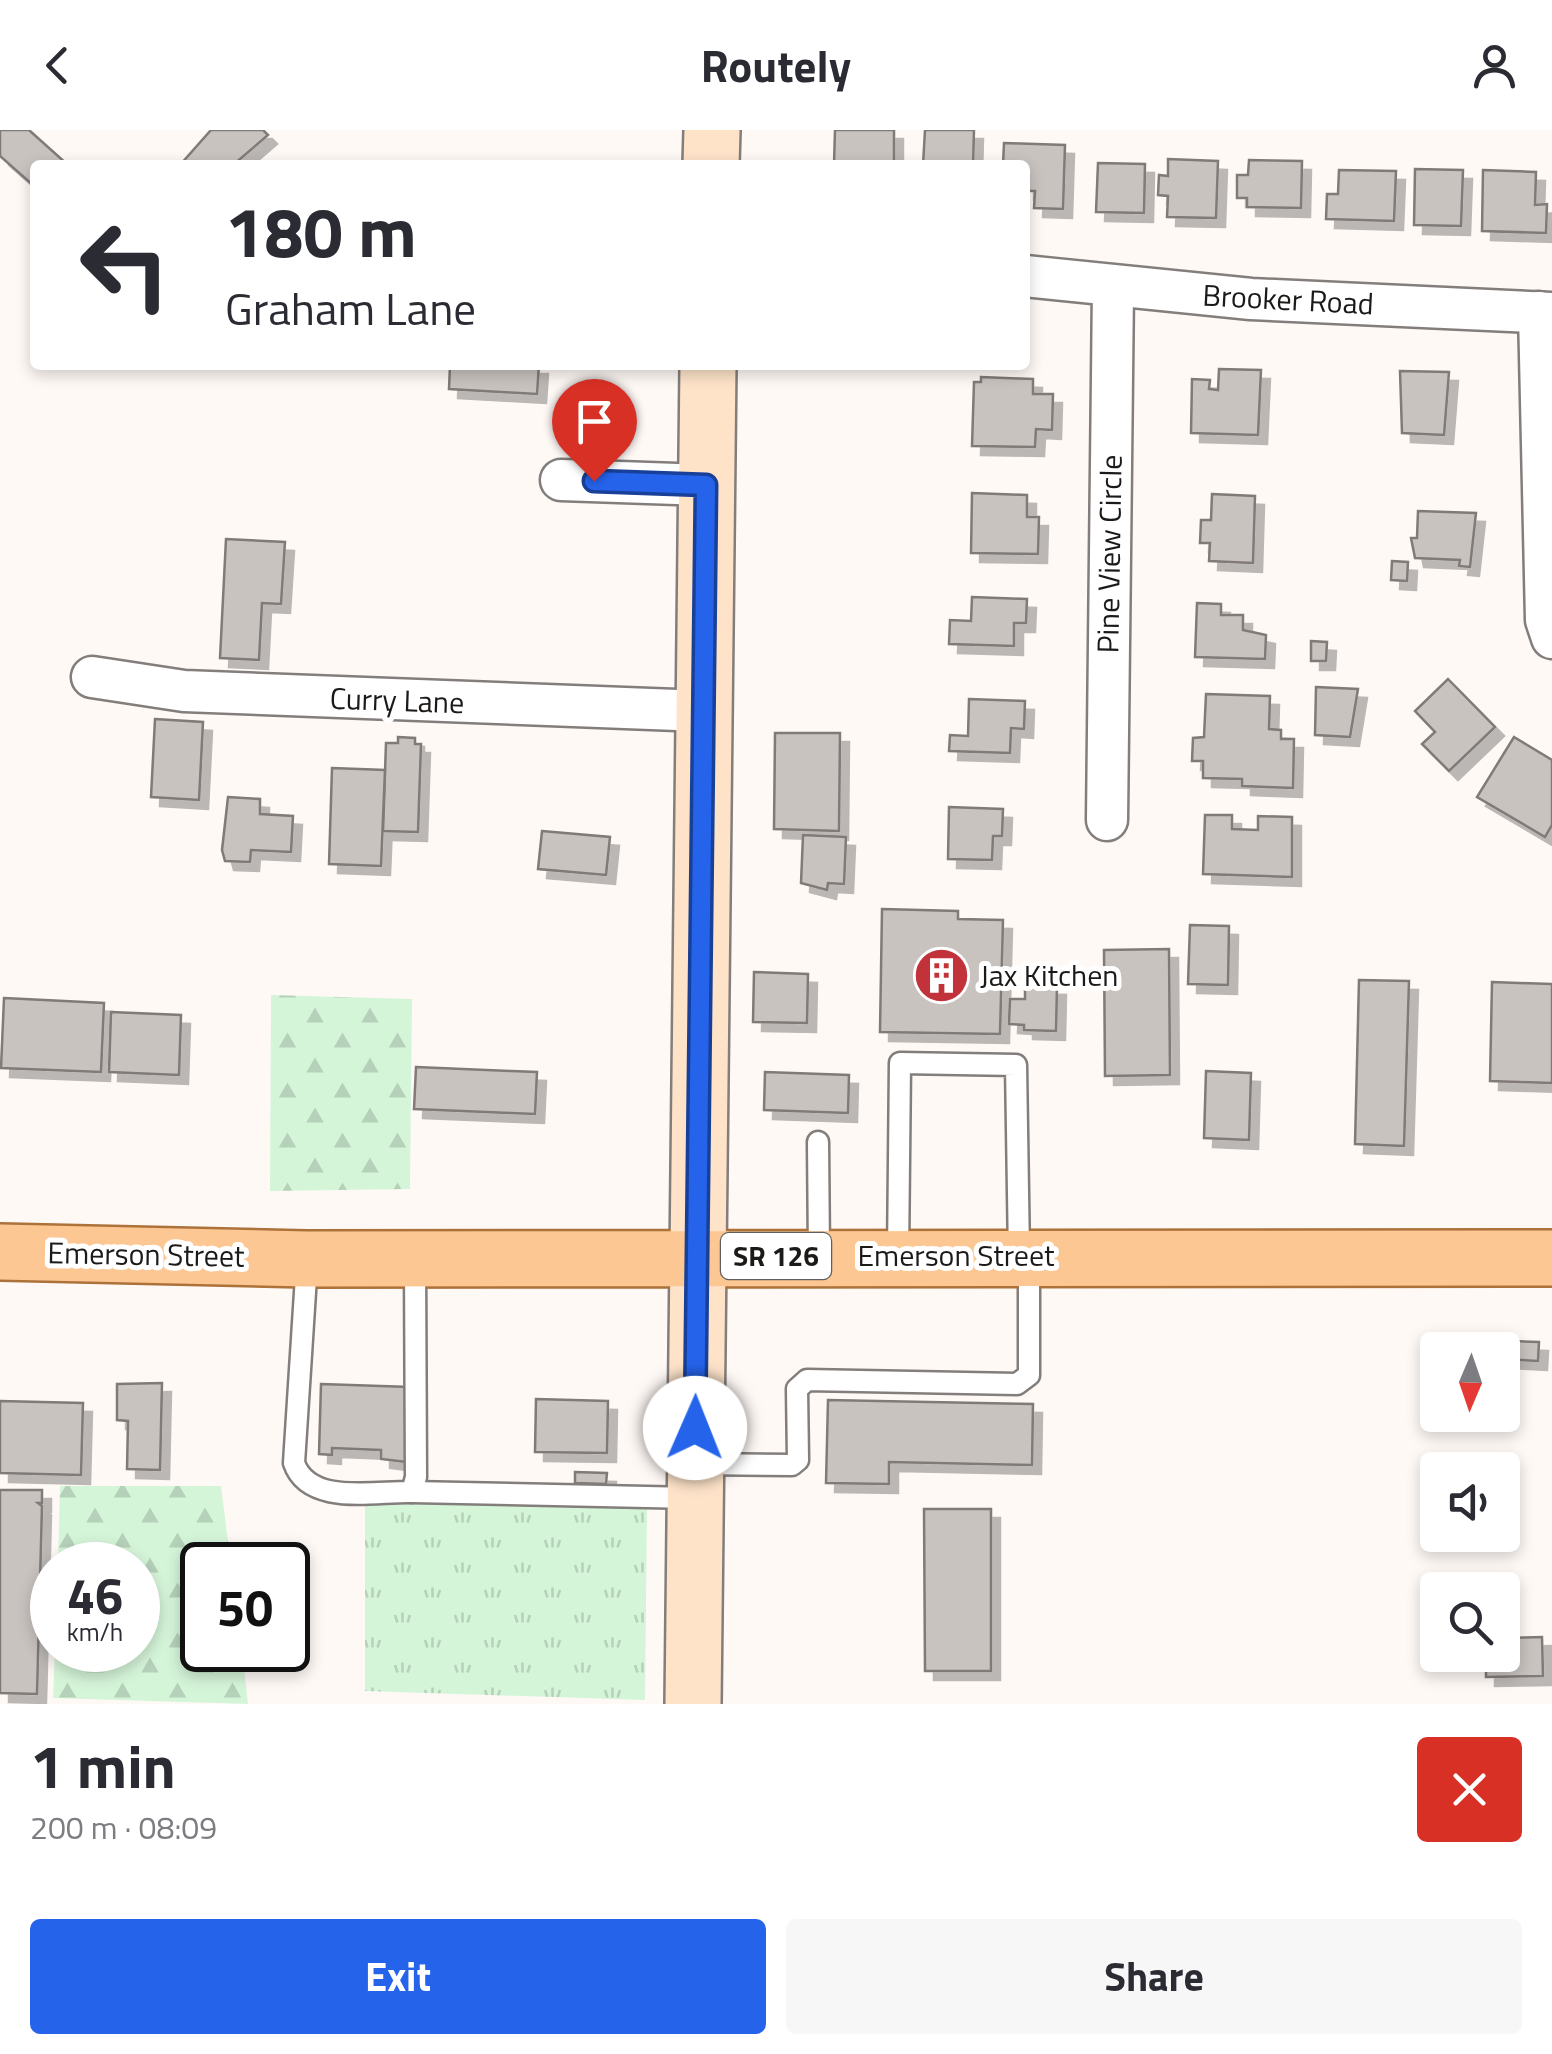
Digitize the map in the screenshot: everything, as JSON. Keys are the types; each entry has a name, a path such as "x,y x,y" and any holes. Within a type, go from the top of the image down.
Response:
{"main road":[{"path":"711,160 712,130"},
{"path":"693,1704 708,370"},
{"name":"Emerson Street","path":"0,1252 307,1259 1552,1258"}],"street":[{"name":"Brooker Road","path":"1030,277 1251,300 1546,312"},
{"name":"Pine View Circle","path":"1108,820 1114,288"},
{"path":"1546,312 1546,620 1552,638"},
{"path":"562,480 706,485"},
{"name":"Curry Lane","path":"92,677 184,691 702,711"}],"lane":[{"path":"307,1259 294,1463 299,1478 315,1490 412,1492 695,1481 792,1466 798,1460 797,1389 807,1380 1018,1384 1029,1375 1016,1065 900,1063 898,1256"},
{"path":"818,1142 818,1256"},
{"path":"412,1492 416,1477 415,1257"}],"green space":[{"path":"271,995 412,999 410,1189 270,1191"},
{"path":"60,1486 221,1486 228,1542 180,1542 180,1672 244,1672 248,1704 53,1698 54,1672 160,1672 160,1542 59,1542"},
{"path":"365,1499 647,1508 645,1700 365,1691"}],"building":[{"path":"0,130 29,130 62,160 30,160 30,183 0,156"},
{"path":"211,130 263,130 268,135 239,160 184,160"},
{"path":"835,130 894,130 894,160 834,160"},
{"path":"925,130 974,130 973,160 923,160"},
{"path":"1004,143 1065,145 1063,209 1034,208 1030,160 1003,160"},
{"path":"1168,159 1218,161 1216,218 1167,217 1168,196 1158,195 1159,175 1168,176"},
{"path":"1249,160 1302,161 1301,208 1247,207 1247,198 1237,198 1237,175 1248,175"},
{"path":"1098,163 1145,164 1144,213 1096,212"},
{"path":"1415,169 1463,170 1461,226 1414,225"},
{"path":"1339,170 1396,171 1394,221 1326,219 1327,194 1338,194"},
{"path":"1483,170 1536,172 1535,205 1547,204 1546,233 1482,231"},
{"path":"1219,369 1261,370 1258,435 1191,433 1192,379 1210,380 1209,389 1218,390"},
{"path":"450,370 539,370 537,394 449,389"},
{"path":"1400,371 1449,372 1444,435 1402,433"},
{"path":"981,377 1033,379 1033,394 1053,394 1052,430 1036,429 1035,447 972,446 974,382 981,382"},
{"path":"972,493 1027,495 1027,517 1039,517 1038,554 971,553"},
{"path":"1212,494 1255,496 1253,563 1209,561 1210,543 1200,543 1201,520 1211,520"},
{"path":"1418,511 1476,513 1470,567 1459,566 1460,560 1415,558 1411,538 1417,538"},
{"path":"226,539 285,542 281,604 262,603 259,660 220,658"},
{"path":"1392,561 1408,562 1407,581 1391,580"},
{"path":"972,597 1027,599 1026,623 1014,623 1014,646 949,644 950,620 971,621"},
{"path":"1197,603 1221,604 1221,615 1243,615 1243,630 1266,635 1265,659 1195,657"},
{"path":"1311,641 1327,642 1326,661 1311,661"},
{"path":"1448,679 1495,727 1449,771 1422,744 1435,732 1415,711"},
{"path":"1316,687 1358,689 1350,737 1315,735"},
{"path":"1206,694 1270,696 1269,729 1281,730 1281,739 1294,739 1293,788 1242,786 1242,779 1203,778 1203,761 1192,761 1193,738 1204,737"},
{"path":"969,699 1025,701 1024,729 1011,728 1010,753 949,751 950,735 968,736"},
{"path":"155,719 203,722 199,800 151,797"},
{"path":"775,733 840,733 839,831 774,829"},
{"path":"398,737 415,738 415,744 421,744 418,832 383,831 386,743 398,743"},
{"path":"1514,737 1552,760 1552,825 1545,837 1477,797"},
{"path":"332,768 385,770 381,866 329,864"},
{"path":"228,797 260,799 260,814 293,816 291,852 251,850 250,862 225,861 222,850"},
{"path":"949,807 1003,809 1002,836 993,836 992,860 948,859"},
{"path":"1205,815 1232,815 1232,829 1258,830 1258,816 1292,817 1292,877 1203,874"},
{"path":"542,831 610,837 606,875 538,869"},
{"path":"803,835 846,837 844,884 828,883 827,890 801,883"},
{"name":"Jax Kitchen","path":"882,909 958,911 958,919 1003,920 1000,1034 880,1032"},
{"path":"1190,925 1229,926 1228,985 1188,984"},
{"path":"1169,949 1170,1075 1105,1076 1104,950"},
{"path":"754,972 808,974 807,1023 753,1022"},
{"path":"1359,980 1409,981 1404,1146 1355,1144"},
{"path":"1492,982 1552,984 1552,1083 1490,1081"},
{"path":"1025,985 1057,986 1056,1031 1024,1030 1024,1025 1009,1024 1010,999 1025,999"},
{"path":"4,998 104,1003 101,1072 1,1068"},
{"path":"111,1012 181,1015 179,1075 109,1072"},
{"path":"416,1067 537,1072 535,1114 414,1109"},
{"path":"1206,1071 1251,1073 1249,1140 1204,1138"},
{"path":"765,1072 849,1075 848,1113 764,1110"},
{"path":"1520,1341 1539,1342 1538,1361 1520,1360"},
{"path":"162,1383 160,1470 127,1469 128,1421 117,1420 117,1384"},
{"path":"321,1384 410,1387 407,1462 381,1459 381,1450 332,1448 332,1455 319,1454"},
{"path":"536,1399 608,1401 607,1453 535,1452"},
{"path":"828,1400 1033,1404 1032,1465 889,1462 889,1484 826,1483"},
{"path":"0,1401 83,1403 81,1475 0,1473"},
{"path":"575,1472 607,1473 606,1484 575,1483"},
{"path":"0,1490 42,1490 42,1503 38,1503 42,1506 41,1542 30,1542 30,1672 38,1672 37,1694 0,1693"},
{"path":"924,1509 991,1509 991,1671 925,1671"},
{"path":"1542,1637 1543,1676 1486,1677 1486,1672 1520,1672 1520,1638"}],"place":[{"name":"Jax Kitchen","path":"941,976"}],"route":[{"path":"594,481 706,485 695,1428"}]}
